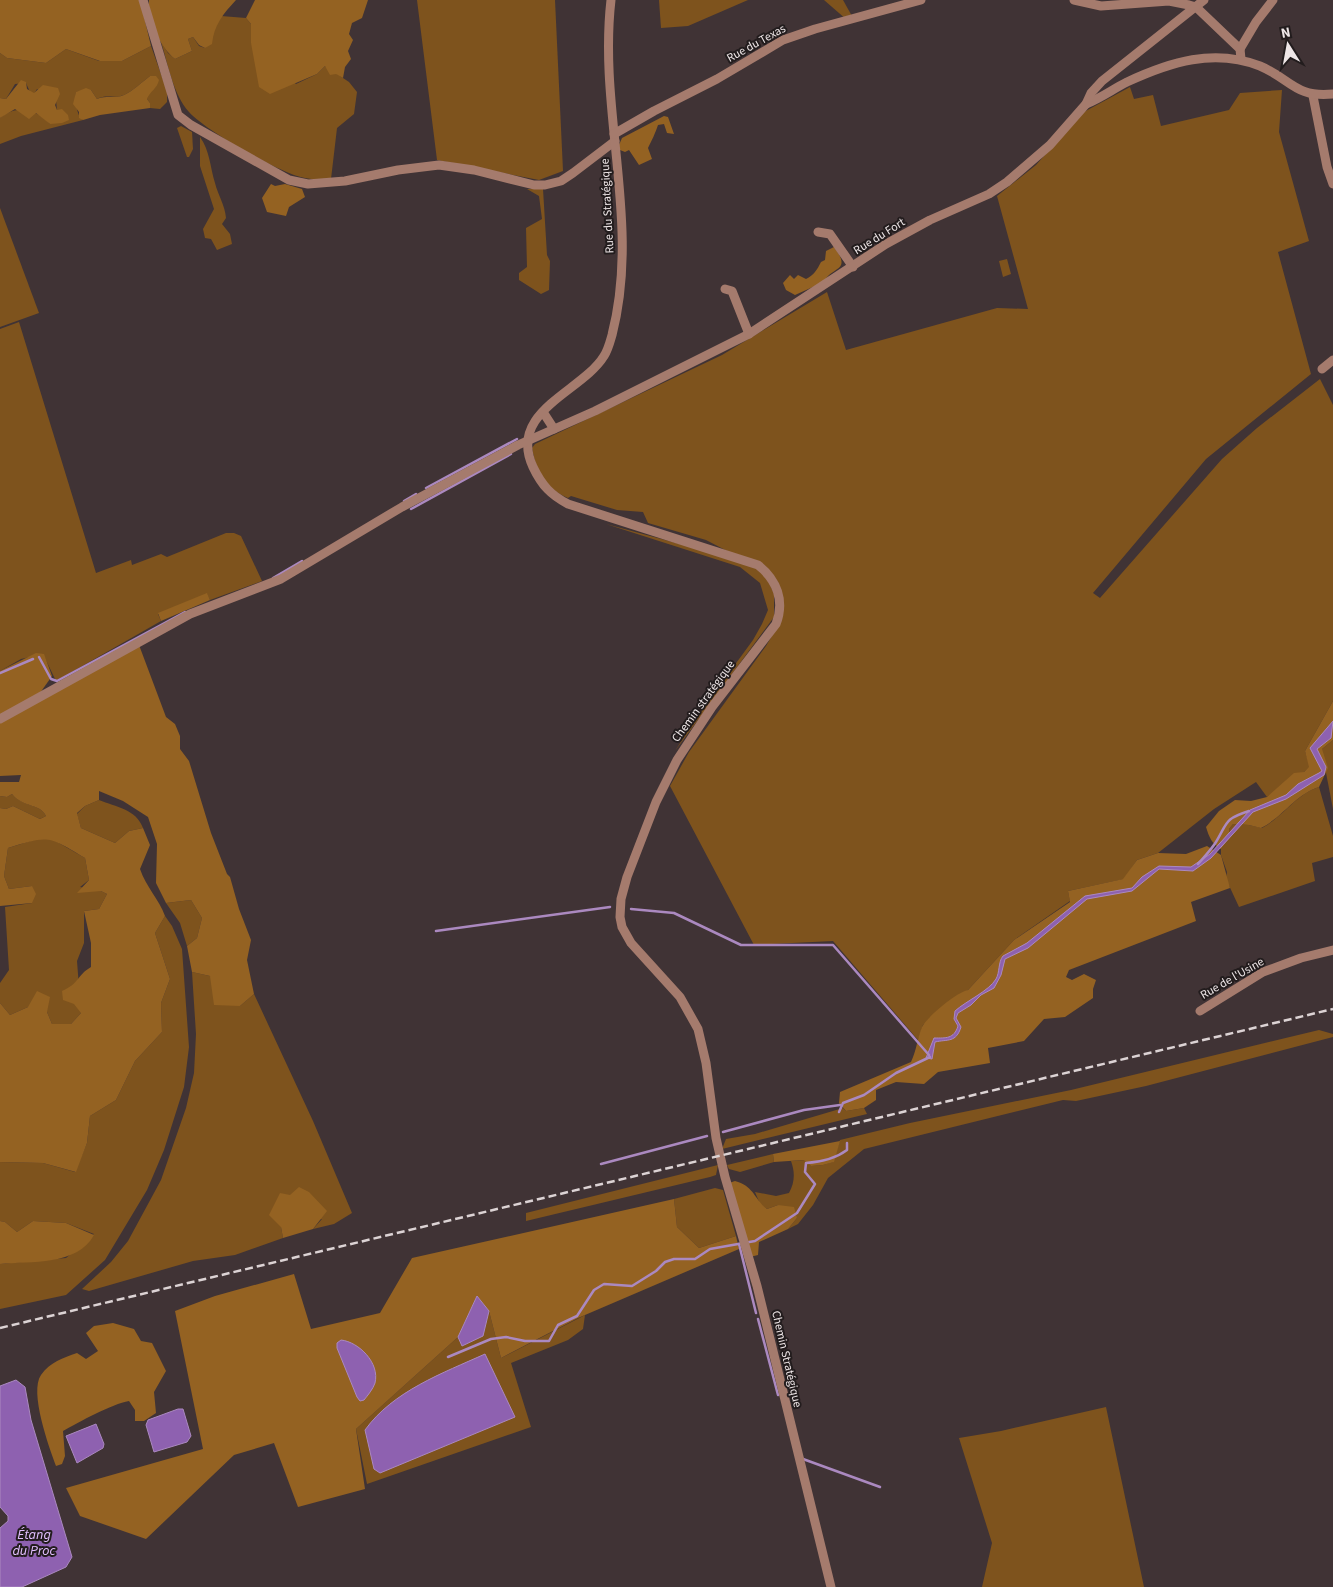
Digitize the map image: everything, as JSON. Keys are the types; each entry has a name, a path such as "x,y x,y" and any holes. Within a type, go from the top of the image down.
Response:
{"street":[{"name":"Rue du Texas","path":"143,0 178,114 220,141 290,180 299,183 323,184 398,170 439,165 474,170 534,185 545,185 561,180 573,173 615,138 654,111 717,79 783,40 815,29 921,0"},
{"name":"Rue du Stratégique","path":"528,441 534,422 558,396 592,369 603,357 612,334 623,252 621,186 609,58 611,0"},
{"path":"1074,0 1101,6 1169,1 1196,7 1240,49"},
{"name":"Rue du Fort","path":"0,719 190,614 281,579 456,477 720,350 905,233 989,194 1007,182 1050,145 1086,104 1091,93 1102,81 1204,0"},
{"path":"1241,59 1240,49 1256,22 1273,0"},
{"path":"1086,104 1126,83 1171,64 1196,58 1241,59 1262,67 1313,96 1333,94"},
{"path":"1313,96 1327,167 1333,184"},
{"path":"818,232 830,234 853,267"},
{"path":"724,289 732,291 748,334"},
{"path":"1322,369 1333,360"},
{"path":"543,412 554,429"},
{"name":"Chemin stratégique","path":"528,441 531,462 538,479 550,494 568,504 758,565 777,588 780,608 776,624 701,722 676,760 656,802 621,899 620,917 626,935 680,997 698,1029 706,1063 716,1138"},
{"name":"Rue de l'Usine","path":"1200,1011 1263,972 1301,958 1333,950"},
{"name":"Chemin Stratégique","path":"716,1138 831,1587"}],"shaded area":[{"path":"0,0 140,0 151,46 122,61 100,61 66,49 46,63 7,58 0,53"},
{"path":"149,0 236,0 220,20 212,44 205,48 199,45 193,37 188,39 192,51 175,59 159,40 150,16"},
{"path":"255,0 368,0 362,18 352,23 349,34 353,40 348,51 351,59 345,67 343,78 336,74 330,75 325,66 317,74 270,94 259,87 251,43 251,24 246,18"},
{"path":"417,0 555,0 563,171 539,180 437,160"},
{"path":"659,0 748,0 688,26 661,28"},
{"path":"824,0 843,0 853,18 847,20"},
{"path":"221,16 246,18 251,24 251,43 296,84 317,74 325,66 349,82 357,92 354,114 337,128 331,179 305,178 279,169 244,151 211,130 183,105 172,79 161,42 168,53 175,59 192,51 188,39 193,37 199,46 205,48"},
{"path":"151,46 167,91 167,102 160,109 150,108 150,103 147,99 150,76 131,91 120,96 97,99 91,90 76,92 77,111 83,120 21,136 0,144 0,118 6,114 13,111 26,110 39,115 50,124 57,110 56,100 37,89 34,94 30,92 26,83 15,84 6,99 0,98 0,53 7,58 46,63 66,49 99,61 122,61"},
{"path":"150,76 156,76 159,80 157,86 147,99 150,103 150,108 100,115 83,120 79,118 79,112 73,104 76,92 86,88 91,90 97,99 120,96 131,91"},
{"path":"21,80 26,82 27,89 34,93 43,85 58,88 60,94 55,105 57,110 62,109 68,115 69,120 50,124 36,113 29,119 15,109 0,118 0,98 6,99"},
{"path":"1130,87 1134,99 1153,95 1161,126 1229,110 1240,93 1282,90 1279,132 1309,241 1278,252 1311,374 1206,459 1093,593 1100,598 1222,459 1257,428 1320,379 1333,405 1333,701 1305,751 1310,767 1304,772 1267,797 1256,782 1214,809 1158,853 1137,860 1124,879 1068,891 1070,901 1014,940 968,990 923,1025 918,1040 833,941 754,945 670,786 689,752 766,646 782,619 782,595 778,582 761,563 731,553 706,540 648,523 643,512 617,510 571,496 568,498 560,494 543,479 536,465 532,448 535,444 722,355 827,292 846,350 997,308 1028,309 997,196 1036,165 1082,113"},
{"path":"664,116 668,117 674,134 667,133 664,124 658,125 648,148 652,159 639,165 629,150 625,152 620,150 619,145 622,138"},
{"path":"181,126 192,132 193,149 189,157 187,157 177,128"},
{"path":"200,137 208,153 216,187 224,209 226,218 222,224 230,234 232,244 217,250 211,239 205,238 203,229 214,209 200,166"},
{"path":"271,184 275,186 285,184 302,189 305,197 289,207 286,216 267,212 262,198"},
{"path":"527,189 543,189 547,255 550,261 549,290 541,294 519,280 519,273 527,267 526,228 542,219 539,196"},
{"path":"0,208 39,313 0,327"},
{"path":"834,247 839,255 841,265 824,282 795,295 786,290 783,283 790,275 794,279 798,275 806,279 825,260 826,251"},
{"path":"1007,259 1011,274 1003,277 999,261"},
{"path":"19,322 96,573 131,560 132,565 161,554 167,557 226,533 234,533 241,536 262,581 210,600 207,594 158,614 161,621 56,681 43,654 21,659 0,671 0,329"},
{"path":"606,524 702,550 759,569 769,582 774,594 774,617 675,751 696,718 753,640 762,624 768,610 760,583 740,567"},
{"path":"207,593 210,600 161,621 158,613"},
{"path":"139,645 166,717 175,724 180,736 180,749 189,761 211,833 227,874 230,877 239,909 251,940 247,960 254,994 240,1006 214,1005 210,976 192,972 187,946 197,938 202,918 191,900 166,903 156,883 157,844 148,817 123,801 99,791 99,800 85,806 77,813 81,828 115,843 129,831 143,828 150,845 140,869 165,916 155,933 170,979 161,1003 162,1032 135,1061 116,1100 90,1116 87,1143 76,1172 43,1163 0,1162 0,1003 10,1015 28,1007 37,991 50,997 47,1012 52,1024 71,1024 81,1013 74,1004 63,1000 62,991 72,985 91,967 91,943 84,911 99,909 107,894 101,891 77,893 89,880 85,858 63,845 48,840 41,840 8,848 4,876 9,889 32,886 36,894 32,903 0,906 0,808 6,809 13,806 40,819 46,816 40,809 21,802 12,794 7,797 0,796 0,782 19,782 21,775 0,776 0,723"},
{"path":"36,653 44,654 52,676 40,693 0,715 0,671"},
{"path":"1333,701 1333,740 1322,749 1328,768 1319,787 1303,795 1261,828 1233,824 1229,829 1230,838 1221,849 1215,845 1206,827 1219,811 1235,800 1251,801 1267,797 1294,773 1304,772 1309,767 1305,751"},
{"path":"1333,740 1333,809 1322,749"},
{"path":"1319,787 1333,836 1333,857 1312,863 1315,881 1239,907 1226,879 1227,872 1221,855 1221,849 1230,838 1229,829 1233,824 1262,828 1277,818 1296,800"},
{"path":"12,794 22,802 40,809 46,816 40,819 13,806 6,809 0,808 0,796 7,797"},
{"path":"99,800 130,813 136,817 143,828 129,831 115,843 81,828 77,814 85,806"},
{"path":"37,839 52,839 85,858 89,880 80,887 107,894 99,909 84,911 84,943 77,961 81,1013 71,1024 52,1024 47,1012 28,1007 10,1015 0,1003 0,983 9,970 5,907 32,903 32,886 9,889 4,876 8,848"},
{"path":"1207,846 1221,855 1230,888 1191,902 1196,921 1069,970 1066,977 1072,980 1084,974 1096,980 1093,998 1065,1017 1044,1019 1024,1041 988,1048 990,1063 938,1072 924,1084 896,1082 876,1090 876,1100 864,1108 846,1111 839,1103 840,1092 911,1062 922,1027 930,1017 950,1000 968,990 1014,940 1070,902 1068,891 1123,879 1137,860 1158,853 1186,854"},
{"path":"191,900 202,918 197,938 187,946 180,923 166,903"},
{"path":"165,916 172,926 182,949 189,1047 184,1087 164,1150 147,1190 105,1260 66,1295 0,1309 0,1264 66,1258 94,1234 66,1223 33,1221 17,1232 5,1222 0,1221 0,1162 43,1163 75,1172 87,1143 90,1116 116,1100 135,1061 162,1032 161,1003 170,979 155,933"},
{"path":"192,972 210,976 240,1006 254,994 313,1121 352,1213 334,1224 313,1229 322,1219 281,1227 283,1238 235,1255 193,1261 89,1291 82,1289 111,1262 128,1241 161,1180 186,1108 194,1073 196,1034"},
{"path":"1319,1030 1333,1034 1333,1037 1146,1086 1076,1101 1063,1100 864,1149 828,1178 813,1205 798,1224 788,1229 797,1218 778,1205 767,1209 760,1204 755,1192 776,1196 789,1193 794,1177 791,1161 805,1160 811,1166 833,1162 840,1140 910,1123 1071,1090"},
{"path":"843,1108 846,1111 864,1108 867,1114 722,1149 726,1139 755,1134"},
{"path":"840,1141 834,1162 811,1166 804,1160 774,1162 773,1154"},
{"path":"773,1154 774,1162 740,1172 729,1169 727,1165"},
{"path":"718,1165 716,1175 710,1177 526,1221 526,1213"},
{"path":"735,1181 750,1189 767,1209 778,1205 794,1207 797,1218 788,1229 759,1242 758,1255 750,1257 729,1183"},
{"path":"299,1187 309,1192 327,1211 313,1229 283,1238 281,1227 269,1215 280,1193 290,1195"},
{"path":"715,1188 723,1190 736,1236 699,1248 677,1227 674,1199"},
{"path":"674,1199 677,1227 699,1248 736,1236 739,1249 578,1318 501,1358 489,1311 477,1296 458,1337 356,1429 365,1489 298,1507 274,1443 234,1455 146,1539 80,1516 66,1488 203,1449 175,1311 215,1296 294,1274 311,1329 380,1313 412,1258"},
{"path":"0,1221 5,1222 17,1232 33,1221 66,1223 94,1235 86,1245 65,1257 39,1262 0,1264"},
{"path":"489,1311 501,1358 585,1315 583,1329 568,1340 511,1363 531,1427 367,1484 356,1429 458,1337 462,1346 483,1336"},
{"path":"113,1323 134,1329 141,1341 152,1343 166,1371 154,1392 156,1413 144,1421 135,1421 135,1410 129,1401 105,1409 78,1423 63,1431 65,1456 62,1464 56,1466 41,1420 37,1394 41,1375 48,1367 62,1359 77,1353 86,1359 98,1351 86,1333 94,1326"},
{"path":"1106,1407 1144,1587 982,1587 992,1543 959,1438 1001,1431"}],"water":[{"path":"1333,721 1331,738 1317,749 1326,767 1324,775 1286,799 1253,812 1211,858 1193,871 1159,869 1132,891 1087,899 1028,948 1005,959 1001,975 994,988 981,995 971,1005 958,1013 956,1018 961,1027 957,1036 935,1042 932,1059 926,1058 934,1038 952,1036 956,1030 958,1026 954,1019 955,1011 993,983 1003,956 1027,943 1085,896 1132,888 1142,877 1159,866 1191,867 1210,854 1250,810 1286,795 1298,784 1322,771 1310,748"},
{"path":"477,1296 489,1311 483,1336 462,1346 458,1337"},
{"path":"341,1340 361,1349 367,1355 374,1368 376,1375 375,1383 364,1400 360,1401 357,1397 337,1348 337,1343"},
{"path":"485,1354 515,1417 380,1473 374,1469 365,1430 376,1416 404,1394 436,1376"},
{"name":"Étang du Proc","path":"16,1380 25,1387 31,1420 72,1557 66,1567 22,1587 0,1587 0,1528 8,1521 8,1516 0,1507 0,1386"},
{"path":"183,1409 191,1436 187,1442 154,1452 146,1425 148,1420"},
{"path":"96,1424 104,1444 103,1448 77,1463 66,1436"}],"waterway":[{"path":"426,488 517,439"},
{"path":"411,509 511,454"},
{"path":"404,501 416,494"},
{"path":"273,578 302,561"},
{"path":"39,657 51,679 57,681 185,612"},
{"path":"0,673 33,659"},
{"path":"1198,864 1214,845 1228,822 1235,816 1249,811"},
{"path":"436,931 610,907"},
{"path":"631,909 674,913 741,945 833,945 929,1055"},
{"path":"839,1112 843,1103 864,1095 896,1073 930,1057"},
{"path":"723,1132 804,1110 840,1105"},
{"path":"601,1164 707,1136"},
{"path":"448,1357 491,1339 506,1337 525,1341 549,1341 558,1325 577,1316 594,1290 604,1284 632,1286 656,1271 665,1262 674,1259 695,1259 710,1249 755,1241 797,1213 815,1184 805,1172 806,1163 838,1156 847,1150 847,1143"},
{"path":"739,1244 756,1313"},
{"path":"758,1319 778,1395"},
{"path":"803,1459 880,1487"}],"railway":[{"path":"0,1328 1333,1009"}]}
